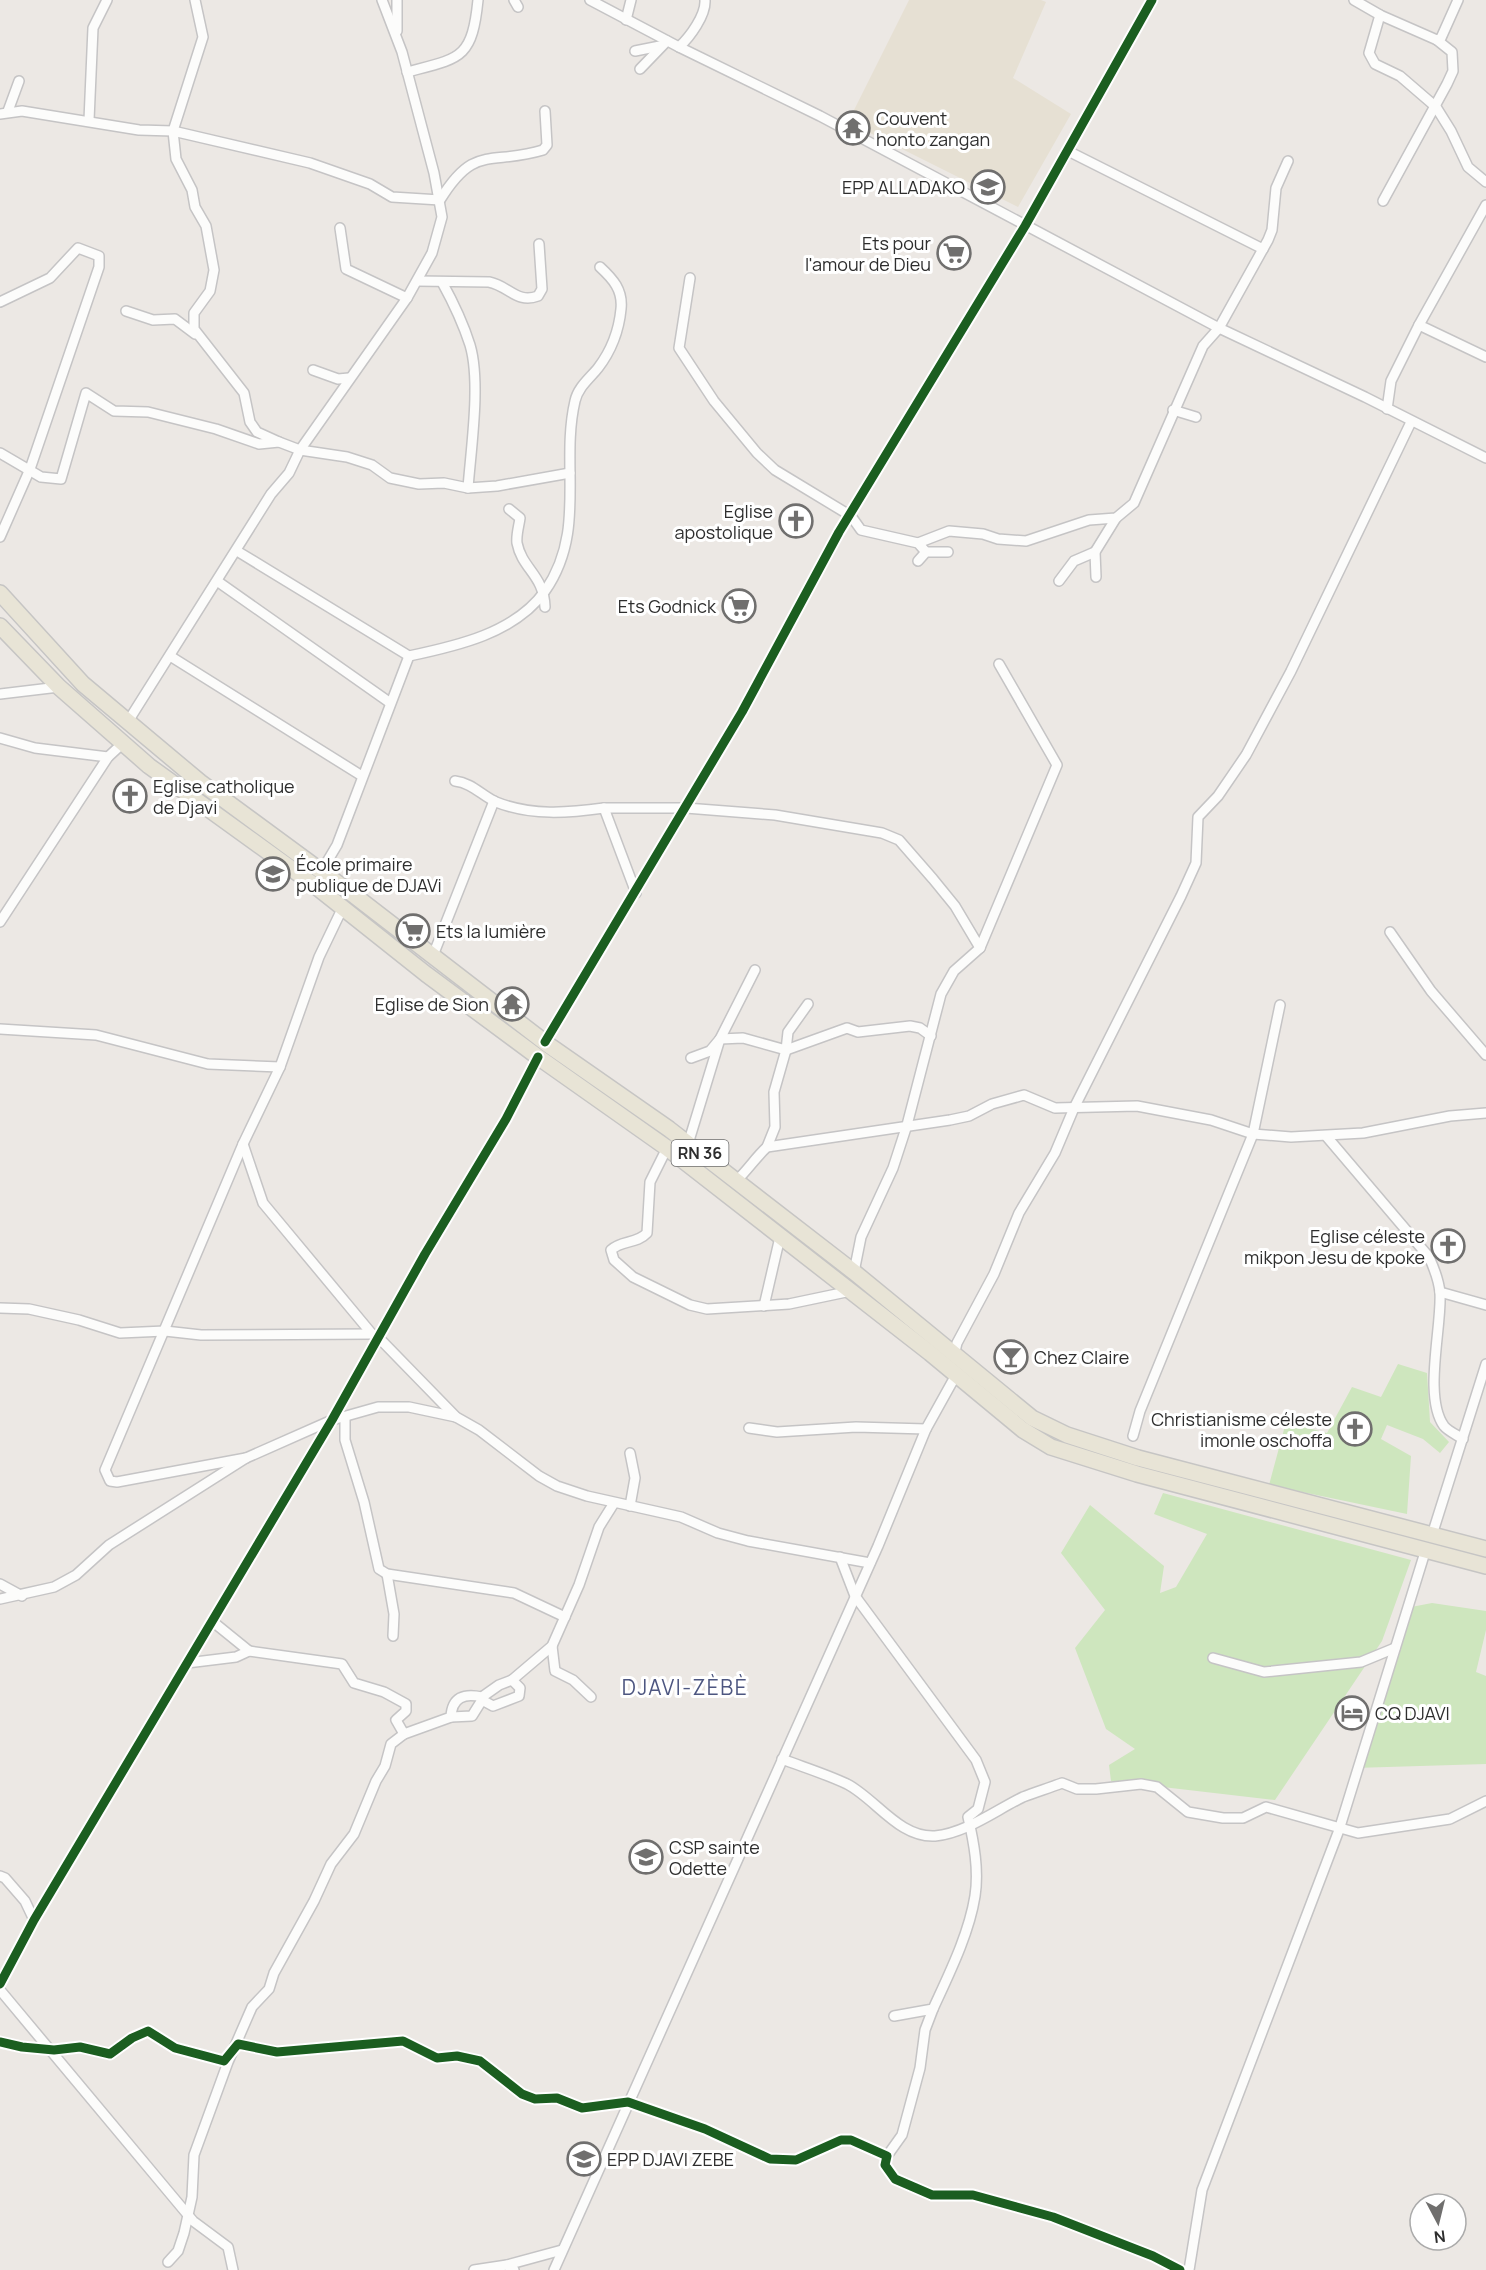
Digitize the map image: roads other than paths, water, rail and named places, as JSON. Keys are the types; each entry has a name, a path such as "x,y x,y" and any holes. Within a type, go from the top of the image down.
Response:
{"main road":[{"name":"RN 36","path":"0,593 83,684 200,782 545,1042 688,1144 854,1272 1032,1418 1067,1435 1429,1542 1486,1566"},
{"name":"RN 36","path":"0,626 59,687 122,744 343,907 426,974 667,1148 851,1291 1023,1430 1051,1447 1137,1474 1429,1542 1486,1549"}],"street":[{"path":"89,120 93,28 107,0"},
{"path":"195,0 203,37 173,131 176,159 192,190 195,207 206,226 212,248 214,270 210,291 194,313 194,329 244,393 250,422 257,432 300,450 372,465 390,478 419,484 444,483 468,488 497,486 570,473"},
{"path":"127,723 271,494 289,473 300,450 329,412 350,378 407,298 432,253 442,217 440,200 397,35 382,0"},
{"path":"397,0 397,35"},
{"path":"406,72 448,61 466,49 477,24 478,0"},
{"path":"590,0 664,43 679,47 820,116 1219,328 1486,458"},
{"path":"626,20 632,0"},
{"path":"679,47 689,38 705,7 705,0"},
{"path":"545,1042 686,808 851,516 1025,226 1152,0"},
{"path":"1354,0 1380,15 1437,40 1452,52 1453,71 1436,107 1383,201"},
{"path":"1437,40 1441,38 1458,0"},
{"path":"1380,15 1369,53 1375,64 1400,76 1436,107 1451,131 1468,167 1486,182"},
{"path":"635,51 664,43"},
{"path":"640,69 664,43"},
{"path":"19,81 4,113 89,120 139,130 173,131 310,163 370,184 392,197 440,200"},
{"path":"440,200 464,167 493,157 543,150 547,146 545,111"},
{"path":"1068,151 1263,249"},
{"path":"1096,577 1095,552 1116,518 1134,503 1203,346 1219,328 1272,230 1276,188 1288,161"},
{"path":"1387,409 1390,381 1486,205"},
{"path":"340,228 346,269 407,298"},
{"path":"417,280 489,282 500,285 518,298 528,300 538,296 542,289 539,244"},
{"path":"0,302 50,278 78,249 99,256 99,267 30,469 0,537"},
{"path":"237,551 409,656 499,631 522,614 545,591 566,544 571,514 572,416 576,397 599,367 619,326 621,307 618,286 600,267"},
{"path":"690,278 679,348 714,401 775,470 851,516 861,530 918,543 949,531 1026,541 1089,520 1116,518"},
{"path":"442,282 456,308 470,346 474,389 468,488"},
{"path":"126,311 153,320 175,319 193,332 211,352"},
{"path":"1419,326 1486,357"},
{"path":"314,370 338,379 350,378"},
{"path":"0,453 41,477 61,479 86,393 114,411 148,412 216,429 259,444 279,442"},
{"path":"1173,410 1196,417"},
{"path":"954,1356 957,1343 994,1274 1005,1243 1055,1153 1074,1108 1196,863 1198,817 1218,796 1246,755 1292,671 1411,422"},
{"path":"509,509 520,519 517,542 522,557 533,570 545,591 545,607"},
{"path":"918,543 926,552 948,552"},
{"path":"918,561 926,552"},
{"path":"1059,581 1074,561 1095,552"},
{"path":"217,581 389,702"},
{"path":"170,656 362,776"},
{"path":"321,872 337,844 389,702 409,656"},
{"path":"854,1272 861,1237 893,1168 907,1125 936,1010 946,982 954,971 980,948 1057,765 999,664"},
{"path":"0,694 59,687"},
{"path":"0,738 35,748 108,757"},
{"path":"0,922 108,757 122,744"},
{"path":"454,781 466,782 494,801 545,813 604,808 686,808 775,815 882,833 899,840 955,906 980,948"},
{"path":"432,958 494,801"},
{"path":"604,808 636,893"},
{"path":"246,1458 117,1482 110,1481 105,1470 243,1144 280,1067 319,957 343,907"},
{"path":"1390,932 1431,991 1486,1055"},
{"path":"688,1144 720,1040 755,970"},
{"path":"735,1181 752,1166 756,1157 767,1147 774,1132 774,1092 786,1050 788,1032 808,1004"},
{"path":"1133,1436 1140,1411 1253,1134 1280,1005"},
{"path":"691,1058 710,1051 720,1040 742,1038 786,1050 846,1028 858,1032 910,1026 920,1028 931,1036"},
{"path":"0,1029 96,1035 208,1064 280,1067"},
{"path":"0,1984 34,1920 332,1420 375,1336 506,1119 538,1057"},
{"path":"767,1147 969,1116 984,1107 1024,1095 1055,1108 1137,1106 1211,1120 1253,1134 1327,1137 1363,1133 1450,1116 1486,1113"},
{"path":"1327,1137 1429,1257 1440,1292 1434,1371 1439,1416 1445,1428 1463,1439"},
{"path":"243,1144 263,1203 375,1336 456,1417 479,1430 539,1476 557,1486 614,1503 681,1517 718,1533 748,1541 870,1563"},
{"path":"667,1148 650,1182 646,1233 641,1240 616,1245 611,1250 614,1260 633,1277 690,1305 724,1309 789,1304 851,1291"},
{"path":"764,1306 780,1237"},
{"path":"1440,1292 1486,1305"},
{"path":"0,1308 29,1309 79,1320 120,1333 165,1331 209,1335 375,1336"},
{"path":"1189,2270 1202,2190 1339,1830 1486,1364"},
{"path":"554,2270 870,1563 926,1430 956,1376"},
{"path":"0,1599 22,1596 54,1587 76,1575 109,1545 246,1458 332,1420 378,1407 409,1407 456,1417"},
{"path":"345,1417 345,1440 364,1502 379,1569 387,1574 514,1593 566,1617"},
{"path":"749,1428 777,1432 856,1427 926,1430"},
{"path":"630,1452 635,1478 630,1506"},
{"path":"168,2262 178,2251 192,2197 194,2155 228,2062 238,2044 252,2007 269,1989 274,1972 315,1901 331,1864 354,1834 376,1781 385,1766 391,1744 404,1734 451,1717 472,1716 482,1699 499,1684 512,1680 552,1646 566,1617 599,1527 614,1503"},
{"path":"840,1557 855,1596 982,1770 985,1782 978,1809 969,1814 976,1861 974,1903 925,2030 920,2068 902,2135 887,2156 885,2165 895,2179 932,2195 973,2195 1053,2217 1153,2256 1180,2270"},
{"path":"387,1574 394,1614 393,1636"},
{"path":"0,1584 22,1596"},
{"path":"212,1621 249,1651 342,1664 354,1683 384,1692 406,1704 406,1711 396,1720 404,1734"},
{"path":"552,1646 555,1671 573,1680 591,1697"},
{"path":"1213,1658 1264,1672 1360,1662 1395,1648"},
{"path":"187,1663 236,1657 249,1651"},
{"path":"451,1717 451,1706 458,1698 468,1694 493,1706 519,1696 520,1688 512,1680"},
{"path":"782,1759 861,1792 903,1828 921,1836 938,1836 970,1825 1024,1797 1062,1783 1077,1789 1141,1784 1157,1787 1188,1812 1223,1818 1243,1818 1266,1808 1296,1814 1339,1830 1358,1833 1450,1819 1486,1802"},
{"path":"0,1876 5,1878 25,1901 34,1920"},
{"path":"0,1990 46,2048 188,2212 193,2221 228,2247 233,2270"},
{"path":"894,2016 933,2009"},
{"path":"0,2042 54,2050 80,2047 110,2054 148,2031 175,2048 224,2061 238,2044"},
{"path":"238,2044 277,2052 403,2041 437,2058 457,2056 480,2061 522,2094 535,2099 557,2098 582,2108 628,2102 705,2129 770,2159 796,2160 841,2140 851,2140 887,2156"},
{"path":"474,2270 510,2267 562,2250"}],"place":[{"name":"Couvent honto zangan","path":"853,128"},
{"name":"EPP ALLADAKO","path":"988,187"},
{"name":"Ets pour l'amour de Dieu","path":"954,253"},
{"name":"Eglise apostolique","path":"796,521"},
{"name":"Ets Godnick","path":"739,606"},
{"name":"Eglise catholique de Djavi","path":"130,796"},
{"name":"École primaire publique de DJAVi","path":"273,874"},
{"name":"Ets la lumière","path":"413,931"},
{"name":"Eglise de Sion","path":"512,1004"},
{"name":"Eglise céleste mikpon Jesu de kpoke","path":"1448,1246"},
{"name":"Chez Claire","path":"1011,1357"},
{"name":"Christianisme céleste imonle oschoffa","path":"1355,1429"},
{"name":"CQ DJAVI","path":"1352,1713"},
{"name":"CSP sainte Odette","path":"646,1857"},
{"name":"EPP DJAVI ZEBE","path":"584,2159"}],"district":[{"name":"DJAVI-ZÈBÈ","path":"685,1687"}]}
